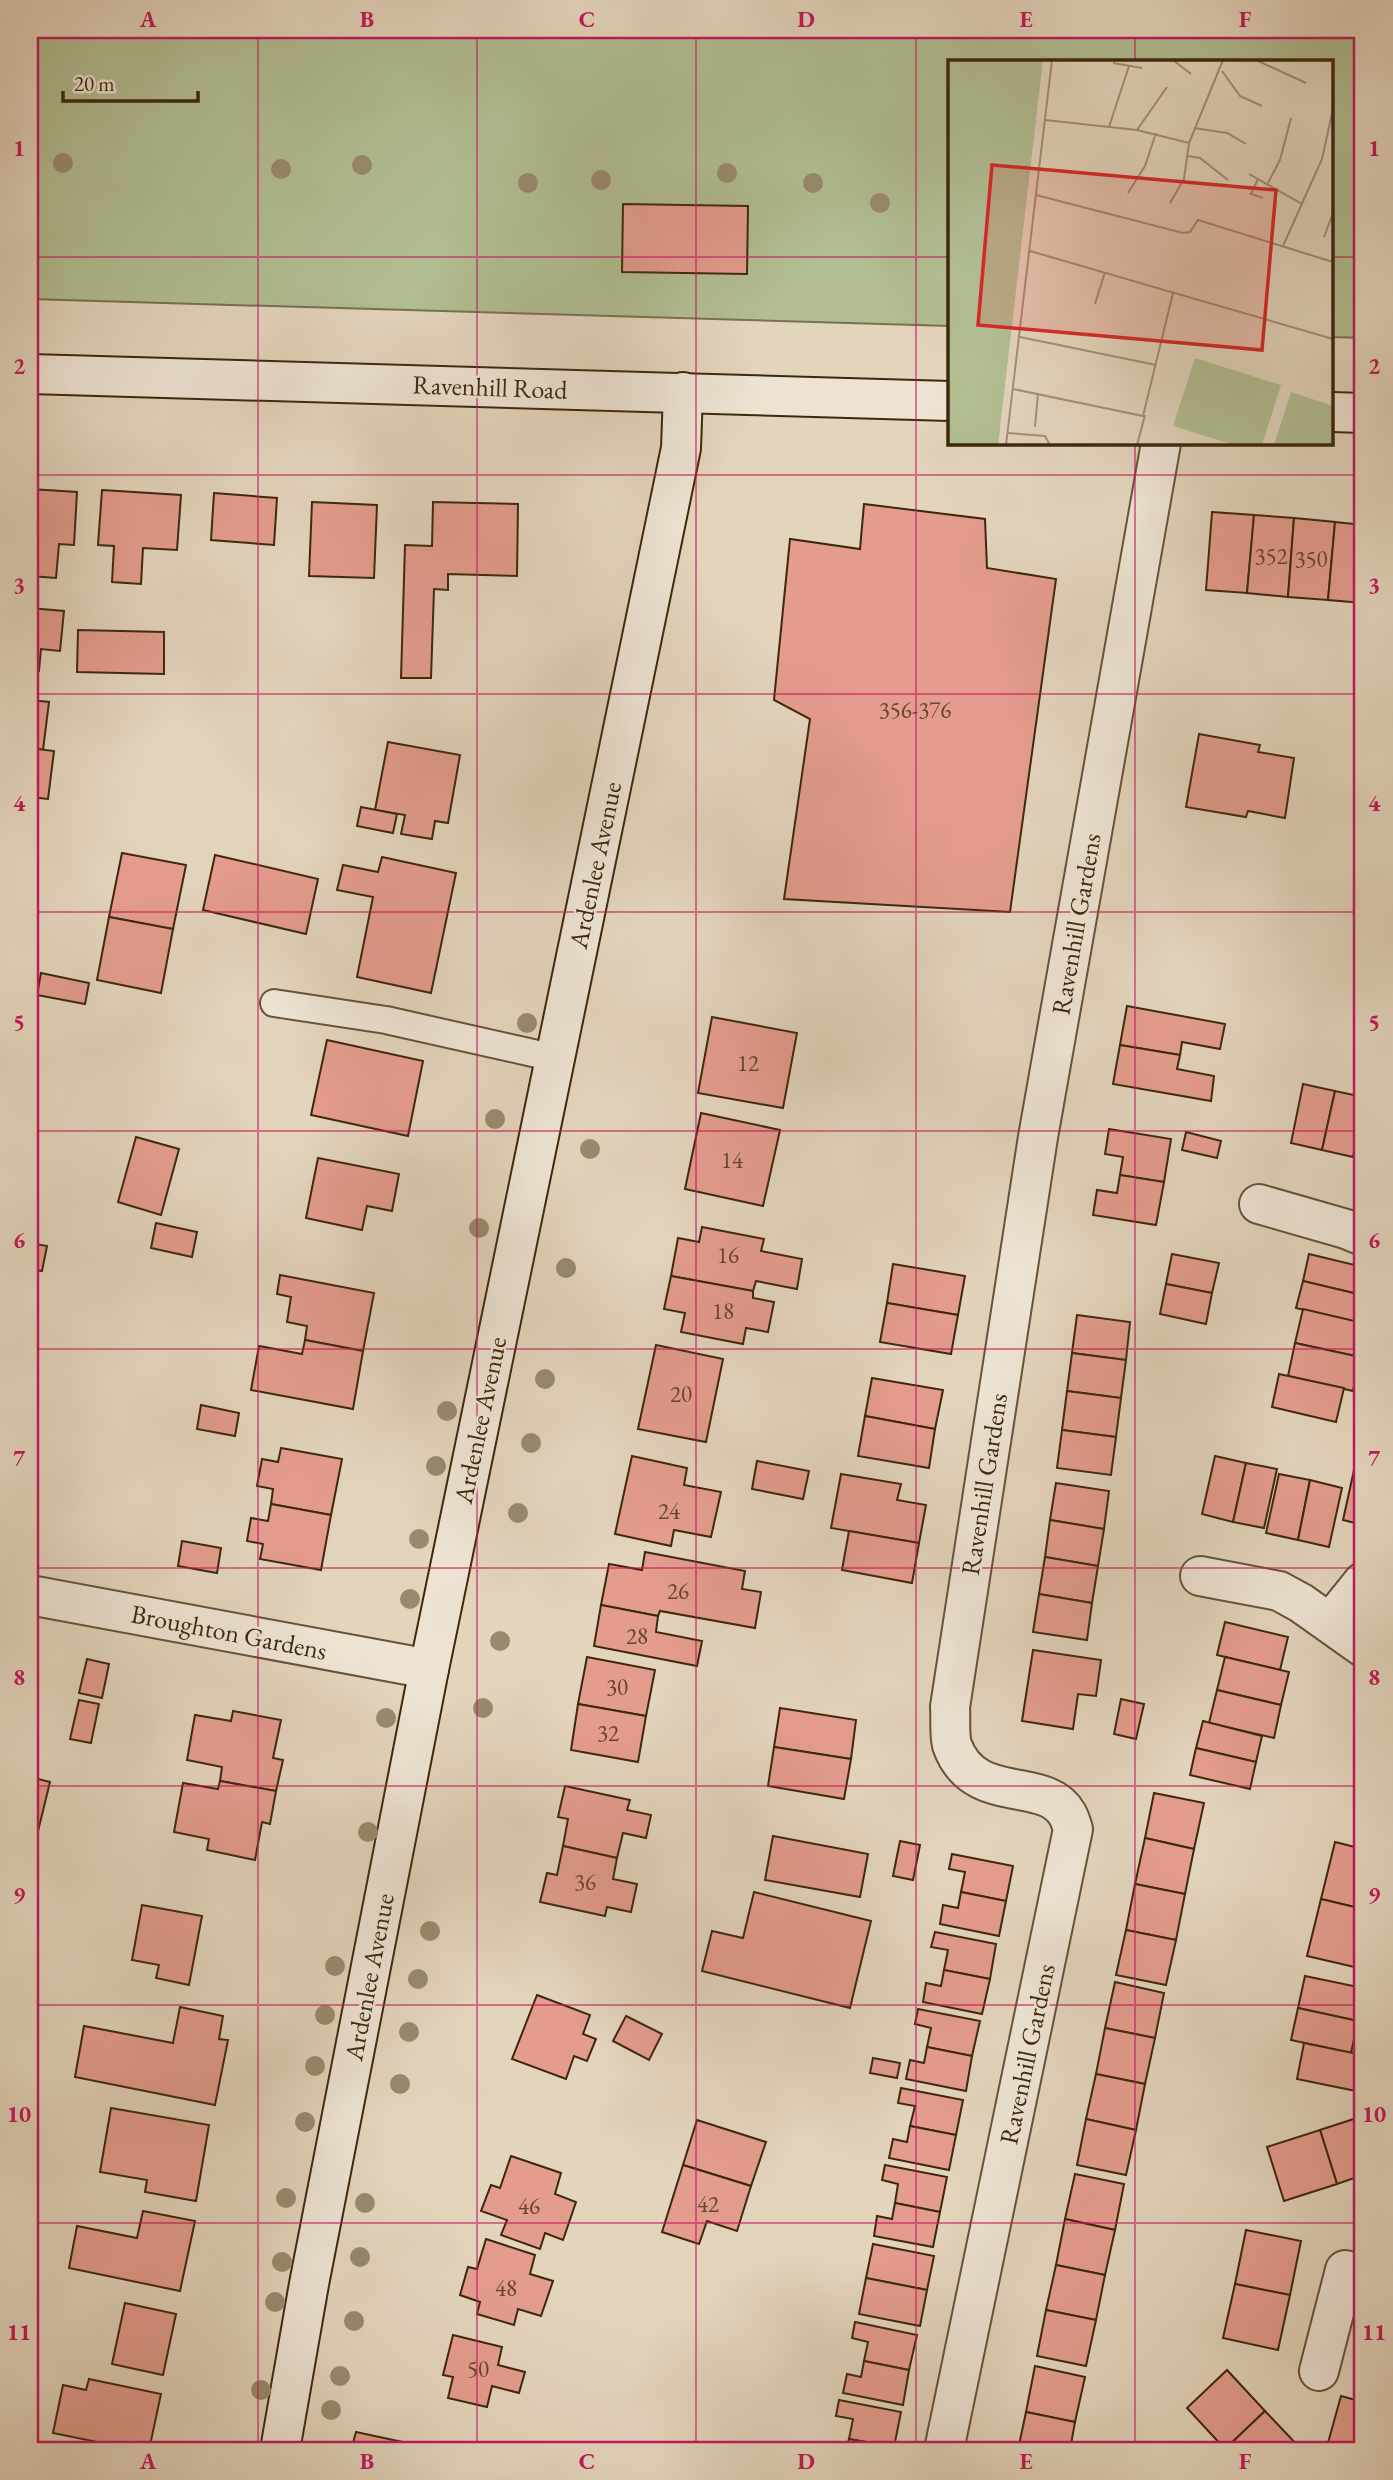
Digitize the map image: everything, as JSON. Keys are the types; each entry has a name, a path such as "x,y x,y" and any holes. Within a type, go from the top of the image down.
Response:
{"street":[{"name":"Ravenhill Road","path":"30,374 948,401"},
{"name":"Ardenlee Avenue","path":"280,2450 309,2284 429,1669 681,448 683,392"},
{"path":"1334,412 1363,413"},
{"name":"Ravenhill Gardens","path":"944,2450 1073,1829 1066,1812 1050,1798 984,1782 964,1767 952,1744 950,1707 1038,1137 1161,444"},
{"path":"1259,1204 1363,1236"},
{"path":"1200,1576 1279,1591 1301,1603 1363,1647"},
{"path":"1331,1623 1363,1582"},
{"name":"Broughton Gardens","path":"30,1595 429,1669"},
{"path":"1320,2371 1345,2270 1363,2277"}],"lane":[{"path":"274,1003 386,1020 555,1058"}],"green space":[{"path":"30,30 1363,30 1363,338 1334,337 1334,60 948,60 948,326 30,299"}],"building":[{"path":"623,204 748,206 747,274 622,272"},
{"path":"30,489 77,492 74,545 59,544 56,578 30,576"},
{"path":"102,490 181,495 177,550 143,548 141,584 112,582 114,546 98,545"},
{"path":"214,493 277,498 274,545 211,540"},
{"path":"312,502 377,505 374,578 309,576"},
{"path":"433,502 518,504 517,576 448,574 448,590 434,589 431,678 401,678 405,545 432,546"},
{"path":"864,504 985,519 987,568 1056,579 1010,912 784,899 810,719 774,700 790,539 860,549"},
{"path":"1212,512 1254,515 1247,593 1206,590"},
{"path":"1254,515 1294,518 1288,597 1247,593"},
{"path":"1294,518 1335,522 1328,600 1288,597"},
{"path":"1335,522 1363,525 1363,603 1328,600"},
{"path":"30,608 64,611 60,651 41,649 39,671 30,670"},
{"path":"78,630 164,632 164,674 77,672"},
{"path":"30,700 49,702 43,750 30,748"},
{"path":"1361,717 1363,755 1358,755"},
{"path":"1199,734 1260,745 1258,752 1294,758 1285,818 1248,811 1246,817 1186,807"},
{"path":"388,742 460,755 448,823 435,821 432,839 401,834 405,815 375,810"},
{"path":"30,748 54,751 48,799 30,797"},
{"path":"361,807 397,814 393,833 357,826"},
{"path":"122,853 186,865 173,929 109,917"},
{"path":"215,855 318,879 306,934 203,910"},
{"path":"382,857 456,873 431,993 357,977 373,897 337,890 343,865 378,872"},
{"path":"109,917 173,929 161,993 97,980"},
{"path":"41,973 89,983 85,1004 37,995"},
{"path":"1127,1006 1225,1024 1220,1049 1182,1042 1180,1055 1120,1045"},
{"path":"712,1017 797,1033 783,1108 698,1093"},
{"path":"327,1040 423,1061 408,1136 311,1115"},
{"path":"1120,1045 1180,1055 1177,1069 1214,1076 1211,1101 1113,1084"},
{"path":"1303,1084 1335,1091 1322,1150 1291,1143"},
{"path":"1335,1091 1363,1097 1363,1111 1353,1157 1322,1150"},
{"path":"701,1113 780,1130 763,1206 685,1189"},
{"path":"1109,1129 1171,1139 1164,1182 1120,1175 1123,1157 1105,1154"},
{"path":"1186,1132 1221,1141 1217,1158 1182,1150"},
{"path":"136,1137 179,1149 161,1215 118,1202"},
{"path":"318,1158 399,1174 392,1211 367,1206 362,1230 306,1218"},
{"path":"1120,1175 1164,1182 1156,1225 1093,1215 1097,1190 1117,1193"},
{"path":"156,1223 197,1232 192,1257 151,1248"},
{"path":"702,1227 764,1239 761,1251 802,1259 797,1289 756,1281 753,1291 671,1276 678,1238 699,1242"},
{"path":"30,1243 47,1246 42,1271 30,1269"},
{"path":"1172,1254 1219,1263 1212,1293 1166,1284"},
{"path":"1309,1254 1363,1267 1362,1295 1303,1281"},
{"path":"893,1264 965,1276 958,1315 887,1303"},
{"path":"280,1275 374,1293 363,1351 305,1340 307,1326 287,1322 291,1297 277,1294"},
{"path":"671,1276 753,1291 753,1298 774,1302 768,1332 746,1328 743,1344 681,1332 685,1313 664,1309"},
{"path":"1303,1281 1362,1295 1356,1322 1296,1308"},
{"path":"1166,1284 1212,1293 1206,1324 1160,1314"},
{"path":"887,1303 958,1315 951,1354 880,1342"},
{"path":"1303,1309 1363,1323 1360,1357 1295,1343"},
{"path":"1077,1315 1130,1322 1126,1360 1072,1353"},
{"path":"305,1340 363,1351 353,1409 251,1390 259,1346 302,1354"},
{"path":"1295,1343 1360,1357 1353,1391 1288,1376"},
{"path":"656,1345 723,1359 706,1442 638,1429"},
{"path":"1072,1353 1126,1360 1121,1398 1067,1391"},
{"path":"1279,1374 1344,1388 1336,1422 1272,1407"},
{"path":"872,1378 943,1390 935,1429 865,1416"},
{"path":"1067,1391 1121,1398 1116,1437 1062,1430"},
{"path":"201,1405 239,1413 235,1436 197,1429"},
{"path":"865,1416 935,1429 929,1468 858,1456"},
{"path":"1062,1430 1116,1437 1111,1475 1057,1468"},
{"path":"281,1448 342,1459 331,1515 271,1504 273,1489 257,1486 262,1459 278,1462"},
{"path":"632,1456 687,1468 684,1485 721,1492 711,1537 674,1530 671,1546 615,1534"},
{"path":"1215,1456 1246,1463 1233,1522 1202,1514"},
{"path":"757,1461 809,1471 803,1499 752,1489"},
{"path":"1356,1461 1363,1463 1363,1525 1343,1520"},
{"path":"1246,1463 1277,1469 1264,1528 1233,1522"},
{"path":"841,1474 901,1484 897,1500 926,1505 919,1543 831,1528"},
{"path":"1279,1474 1310,1480 1298,1540 1266,1533"},
{"path":"1310,1480 1342,1488 1329,1547 1298,1540"},
{"path":"1056,1483 1109,1491 1104,1529 1050,1520"},
{"path":"271,1504 331,1515 321,1570 260,1559 263,1544 247,1541 251,1518 268,1521"},
{"path":"1050,1520 1104,1529 1098,1566 1045,1557"},
{"path":"849,1531 919,1543 912,1583 842,1570"},
{"path":"182,1541 221,1548 217,1573 178,1566"},
{"path":"645,1552 745,1571 742,1589 761,1592 755,1628 660,1611 658,1616 601,1605 609,1564 642,1570"},
{"path":"1045,1557 1098,1566 1092,1603 1039,1594"},
{"path":"1039,1594 1092,1603 1087,1640 1033,1632"},
{"path":"601,1605 658,1616 656,1632 702,1641 697,1666 594,1646"},
{"path":"1225,1622 1288,1637 1280,1670 1217,1655"},
{"path":"1033,1650 1101,1660 1096,1696 1078,1694 1073,1729 1022,1721"},
{"path":"587,1657 655,1670 646,1716 578,1704"},
{"path":"1225,1657 1289,1672 1281,1705 1217,1690"},
{"path":"87,1659 109,1664 102,1698 79,1693"},
{"path":"1217,1690 1281,1705 1274,1738 1209,1723"},
{"path":"1121,1699 1144,1704 1136,1739 1114,1734"},
{"path":"79,1700 99,1704 91,1743 70,1739"},
{"path":"578,1704 646,1716 638,1762 571,1750"},
{"path":"780,1708 856,1720 851,1759 774,1747"},
{"path":"233,1711 281,1720 273,1758 283,1760 276,1791 220,1781 222,1767 187,1760 195,1715 231,1721"},
{"path":"1203,1721 1262,1736 1256,1762 1196,1748"},
{"path":"774,1747 851,1759 844,1799 768,1786"},
{"path":"1196,1748 1256,1762 1250,1789 1190,1775"},
{"path":"30,1777 50,1782 30,1864"},
{"path":"220,1781 276,1791 270,1824 262,1822 255,1860 207,1850 209,1839 174,1832 183,1783 218,1789"},
{"path":"565,1786 630,1800 627,1810 651,1815 646,1838 623,1833 617,1858 563,1846 568,1819 558,1817"},
{"path":"1154,1793 1204,1803 1194,1849 1145,1838"},
{"path":"773,1836 868,1854 860,1897 765,1880"},
{"path":"1145,1838 1194,1849 1185,1894 1135,1884"},
{"path":"900,1841 920,1845 913,1880 893,1876"},
{"path":"1335,1842 1363,1849 1363,1909 1321,1899"},
{"path":"563,1846 617,1858 613,1879 637,1884 631,1912 607,1907 605,1916 540,1902 547,1873 557,1875"},
{"path":"952,1854 1013,1866 1006,1901 961,1892 965,1872 949,1869"},
{"path":"1135,1884 1185,1894 1176,1940 1126,1930"},
{"path":"754,1892 871,1921 850,2008 702,1971 712,1931 743,1938"},
{"path":"961,1892 1006,1901 999,1936 940,1924 943,1905 958,1908"},
{"path":"1321,1899 1363,1909 1363,1969 1307,1956"},
{"path":"142,1905 202,1916 189,1985 156,1978 159,1965 132,1960"},
{"path":"1126,1930 1176,1940 1166,1985 1116,1975"},
{"path":"935,1932 996,1944 990,1979 944,1970 948,1950 931,1947"},
{"path":"944,1970 990,1979 982,2014 923,2002 926,1983 941,1986"},
{"path":"1305,1976 1363,1988 1358,2021 1298,2008"},
{"path":"1115,1982 1164,1993 1155,2038 1105,2028"},
{"path":"537,1995 590,2015 583,2034 596,2039 587,2061 574,2056 566,2079 512,2059"},
{"path":"180,2007 223,2016 219,2039 228,2040 215,2105 75,2077 84,2026 173,2043"},
{"path":"1298,2008 1358,2021 1351,2053 1291,2040"},
{"path":"918,2009 980,2021 972,2056 927,2047 931,2028 915,2024"},
{"path":"626,2016 662,2034 649,2060 613,2041"},
{"path":"1105,2028 1155,2038 1145,2084 1096,2074"},
{"path":"1304,2043 1363,2055 1356,2091 1297,2079"},
{"path":"927,2047 972,2056 966,2091 906,2079 910,2060 924,2063"},
{"path":"873,2058 900,2063 897,2078 870,2073"},
{"path":"1096,2074 1145,2084 1136,2130 1086,2119"},
{"path":"901,2088 963,2100 956,2135 910,2126 915,2106 898,2103"},
{"path":"111,2108 209,2125 196,2201 145,2192 147,2180 100,2172"},
{"path":"1363,2116 1363,2175 1337,2184 1320,2130"},
{"path":"1086,2119 1136,2130 1126,2175 1077,2165"},
{"path":"697,2120 766,2142 751,2186 683,2165"},
{"path":"910,2126 956,2135 949,2170 889,2158 893,2139 907,2142"},
{"path":"1320,2130 1337,2184 1284,2201 1267,2147"},
{"path":"511,2156 561,2173 555,2194 576,2202 563,2240 545,2233 540,2249 501,2235 507,2220 481,2211 491,2185 500,2188"},
{"path":"683,2165 751,2186 737,2231 707,2221 699,2244 662,2232"},
{"path":"885,2165 947,2177 940,2212 895,2203 898,2184 882,2180"},
{"path":"1075,2174 1124,2184 1115,2230 1065,2219"},
{"path":"895,2203 940,2212 933,2247 874,2236 877,2216 892,2219"},
{"path":"143,2211 195,2221 180,2291 69,2268 77,2226 137,2238"},
{"path":"1065,2219 1115,2230 1105,2275 1056,2265"},
{"path":"1246,2230 1301,2241 1290,2295 1235,2284"},
{"path":"486,2239 535,2255 530,2274 553,2281 541,2316 518,2309 514,2325 477,2314 480,2302 460,2295 468,2267 477,2269"},
{"path":"873,2244 934,2256 927,2290 866,2278"},
{"path":"1056,2265 1105,2275 1096,2320 1046,2310"},
{"path":"866,2278 927,2290 920,2326 859,2314"},
{"path":"1235,2284 1290,2295 1278,2350 1223,2338"},
{"path":"125,2303 176,2314 163,2375 112,2364"},
{"path":"1046,2310 1096,2320 1086,2366 1037,2356"},
{"path":"855,2322 917,2335 909,2370 864,2361 868,2342 852,2338"},
{"path":"453,2335 502,2347 498,2365 525,2372 519,2393 492,2386 487,2407 448,2398 453,2377 443,2375"},
{"path":"864,2361 909,2370 903,2405 843,2393 847,2374 861,2377"},
{"path":"1035,2366 1085,2377 1075,2422 1026,2412"},
{"path":"1227,2370 1265,2411 1225,2449 1187,2408"},
{"path":"89,2379 161,2394 149,2450 136,2450 53,2433 63,2385 86,2390"},
{"path":"1341,2396 1363,2402 1363,2450 1326,2450"},
{"path":"839,2400 901,2412 894,2447 849,2439 853,2419 836,2416"},
{"path":"1265,2411 1302,2450 1225,2449"},
{"path":"1026,2412 1075,2422 1070,2450 1018,2450"},
{"path":"356,2432 440,2450 351,2450"},
{"path":"849,2439 894,2447 893,2450 846,2450"}]}
